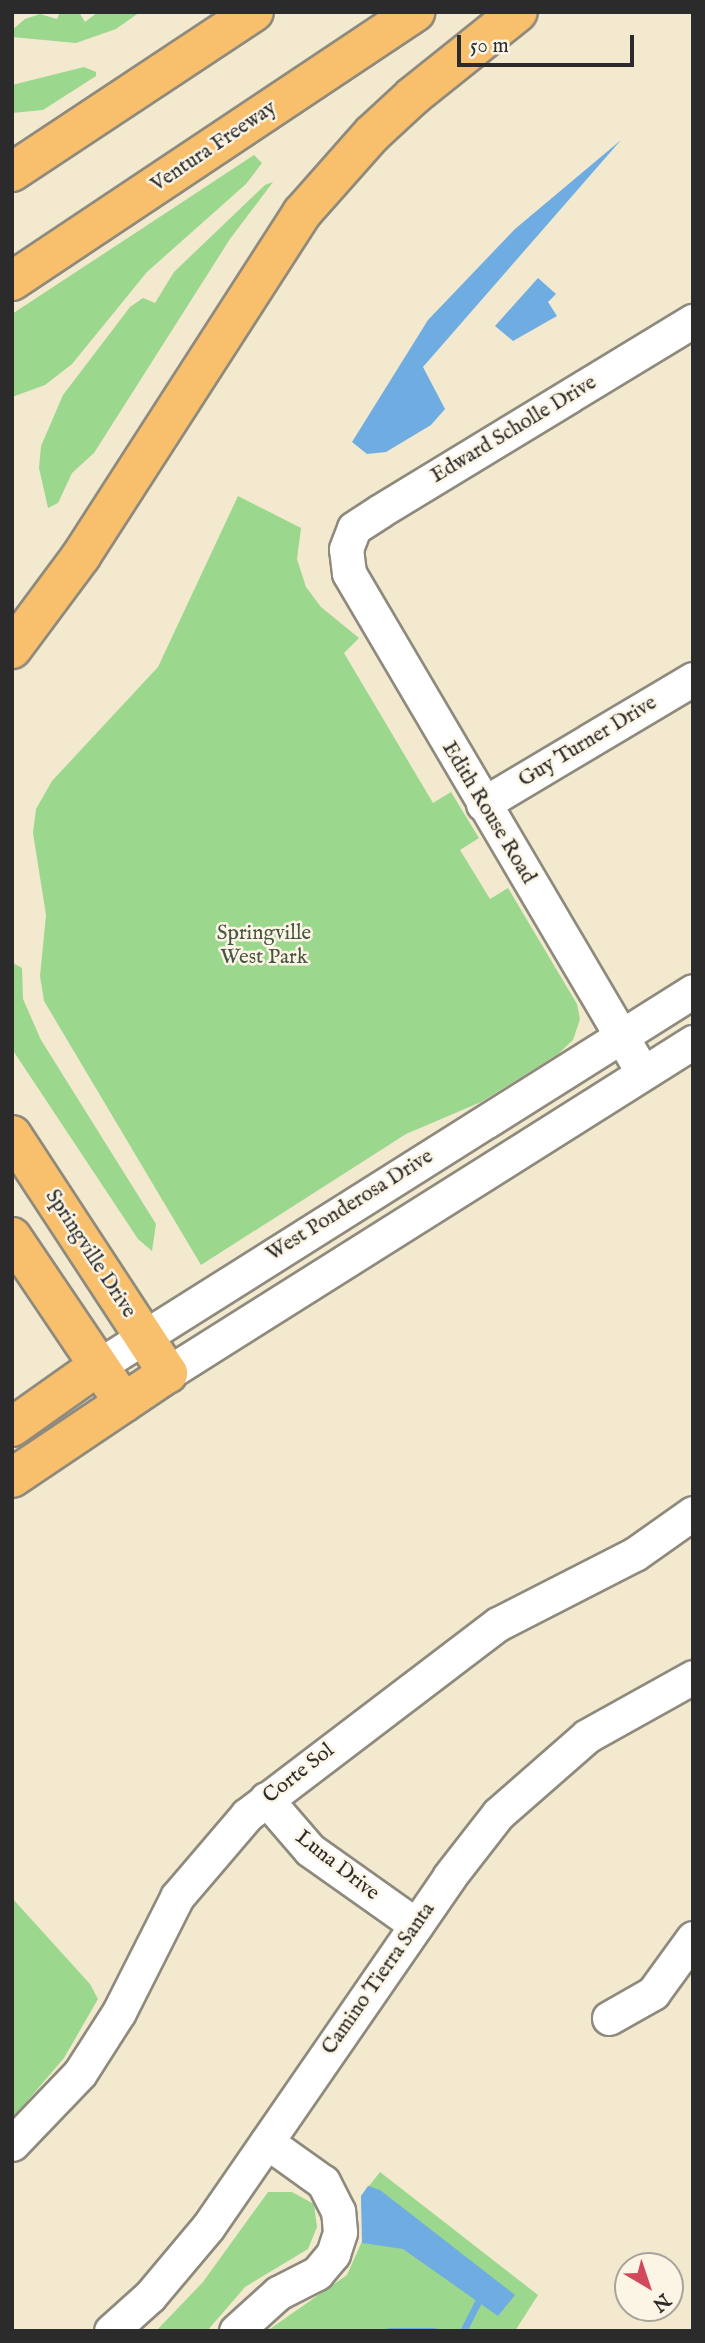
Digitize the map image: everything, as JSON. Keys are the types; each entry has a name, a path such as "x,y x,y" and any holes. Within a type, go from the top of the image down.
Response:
{"main road":[{"path":"12,172 254,12"},
{"name":"Ventura Freeway","path":"12,281 416,12"},
{"path":"12,649 81,556 302,213 388,119 518,12"},
{"name":"Springville Drive","path":"12,1135 168,1373"},
{"path":"12,1237 124,1403"},
{"name":"West Ponderosa Drive","path":"12,1427 98,1366"},
{"name":"West Ponderosa Drive","path":"12,1478 168,1373"}],"street":[{"name":"Edward Scholle Drive","path":"346,549 354,528 693,321"},
{"name":"Edith Rouse Road","path":"346,549 349,573 643,1073"},
{"name":"Guy Turner Drive","path":"483,804 693,680"},
{"name":"West Ponderosa Drive","path":"98,1366 693,991"},
{"name":"West Ponderosa Drive","path":"168,1373 693,1042"},
{"name":"Corte Sol","path":"12,2144 59,2098 100,2043 162,1922 194,1874 266,1799 498,1624 612,1567 693,1513"},
{"name":"Camino Tierra Santa","path":"111,2331 180,2262 267,2142 472,1844 535,1777 620,1714 693,1677"},
{"name":"Luna Drive","path":"266,1799 310,1850 416,1925"},
{"path":"609,2018 653,1993 693,1938"},
{"path":"236,2331 278,2293 317,2273 333,2254 340,2232 338,2211 323,2182 267,2142"}],"green space":[{"path":"60,12 79,12 85,22 98,12 140,12 116,29 76,43 12,37 12,30 25,19 40,14 57,19"},
{"path":"84,67 96,72 96,76 43,110 12,113 12,85"},
{"path":"254,155 262,163 246,184 147,272 72,364 45,385 12,397 12,314"},
{"path":"273,182 230,239 94,453 72,473 58,503 48,508 39,468 41,446 63,395 130,307 143,298 155,303 174,272 265,185"},
{"name":"Springville West Park","path":"238,496 301,528 297,559 306,587 321,607 359,638 344,653 433,803 451,792 479,838 460,850 490,899 508,888 577,1004 580,1019 573,1040 558,1054 481,1102 406,1134 201,1265 44,1001 40,976 46,915 33,833 36,809 52,781 158,667"},
{"path":"13,963 22,968 23,999 41,1040 156,1224 152,1251 138,1239 12,1049"},
{"path":"12,1898 90,1984 98,1999 64,2058 12,2119"},
{"path":"380,2172 538,2295 515,2331 267,2331 347,2275 363,2239 361,2196"},
{"path":"268,2192 292,2192 314,2204 317,2227 308,2249 245,2287 207,2331 156,2331 203,2282"}],"water":[{"path":"621,140 423,367 445,409 431,425 386,452 367,454 352,442 428,320 515,229"},
{"path":"538,278 556,294 548,302 557,316 513,341 495,326"},
{"path":"368,2186 380,2190 515,2295 498,2316 403,2249 362,2243 361,2196"}],"waterway":[{"path":"463,2331 482,2294"},
{"path":"389,2331 434,2331"}]}
